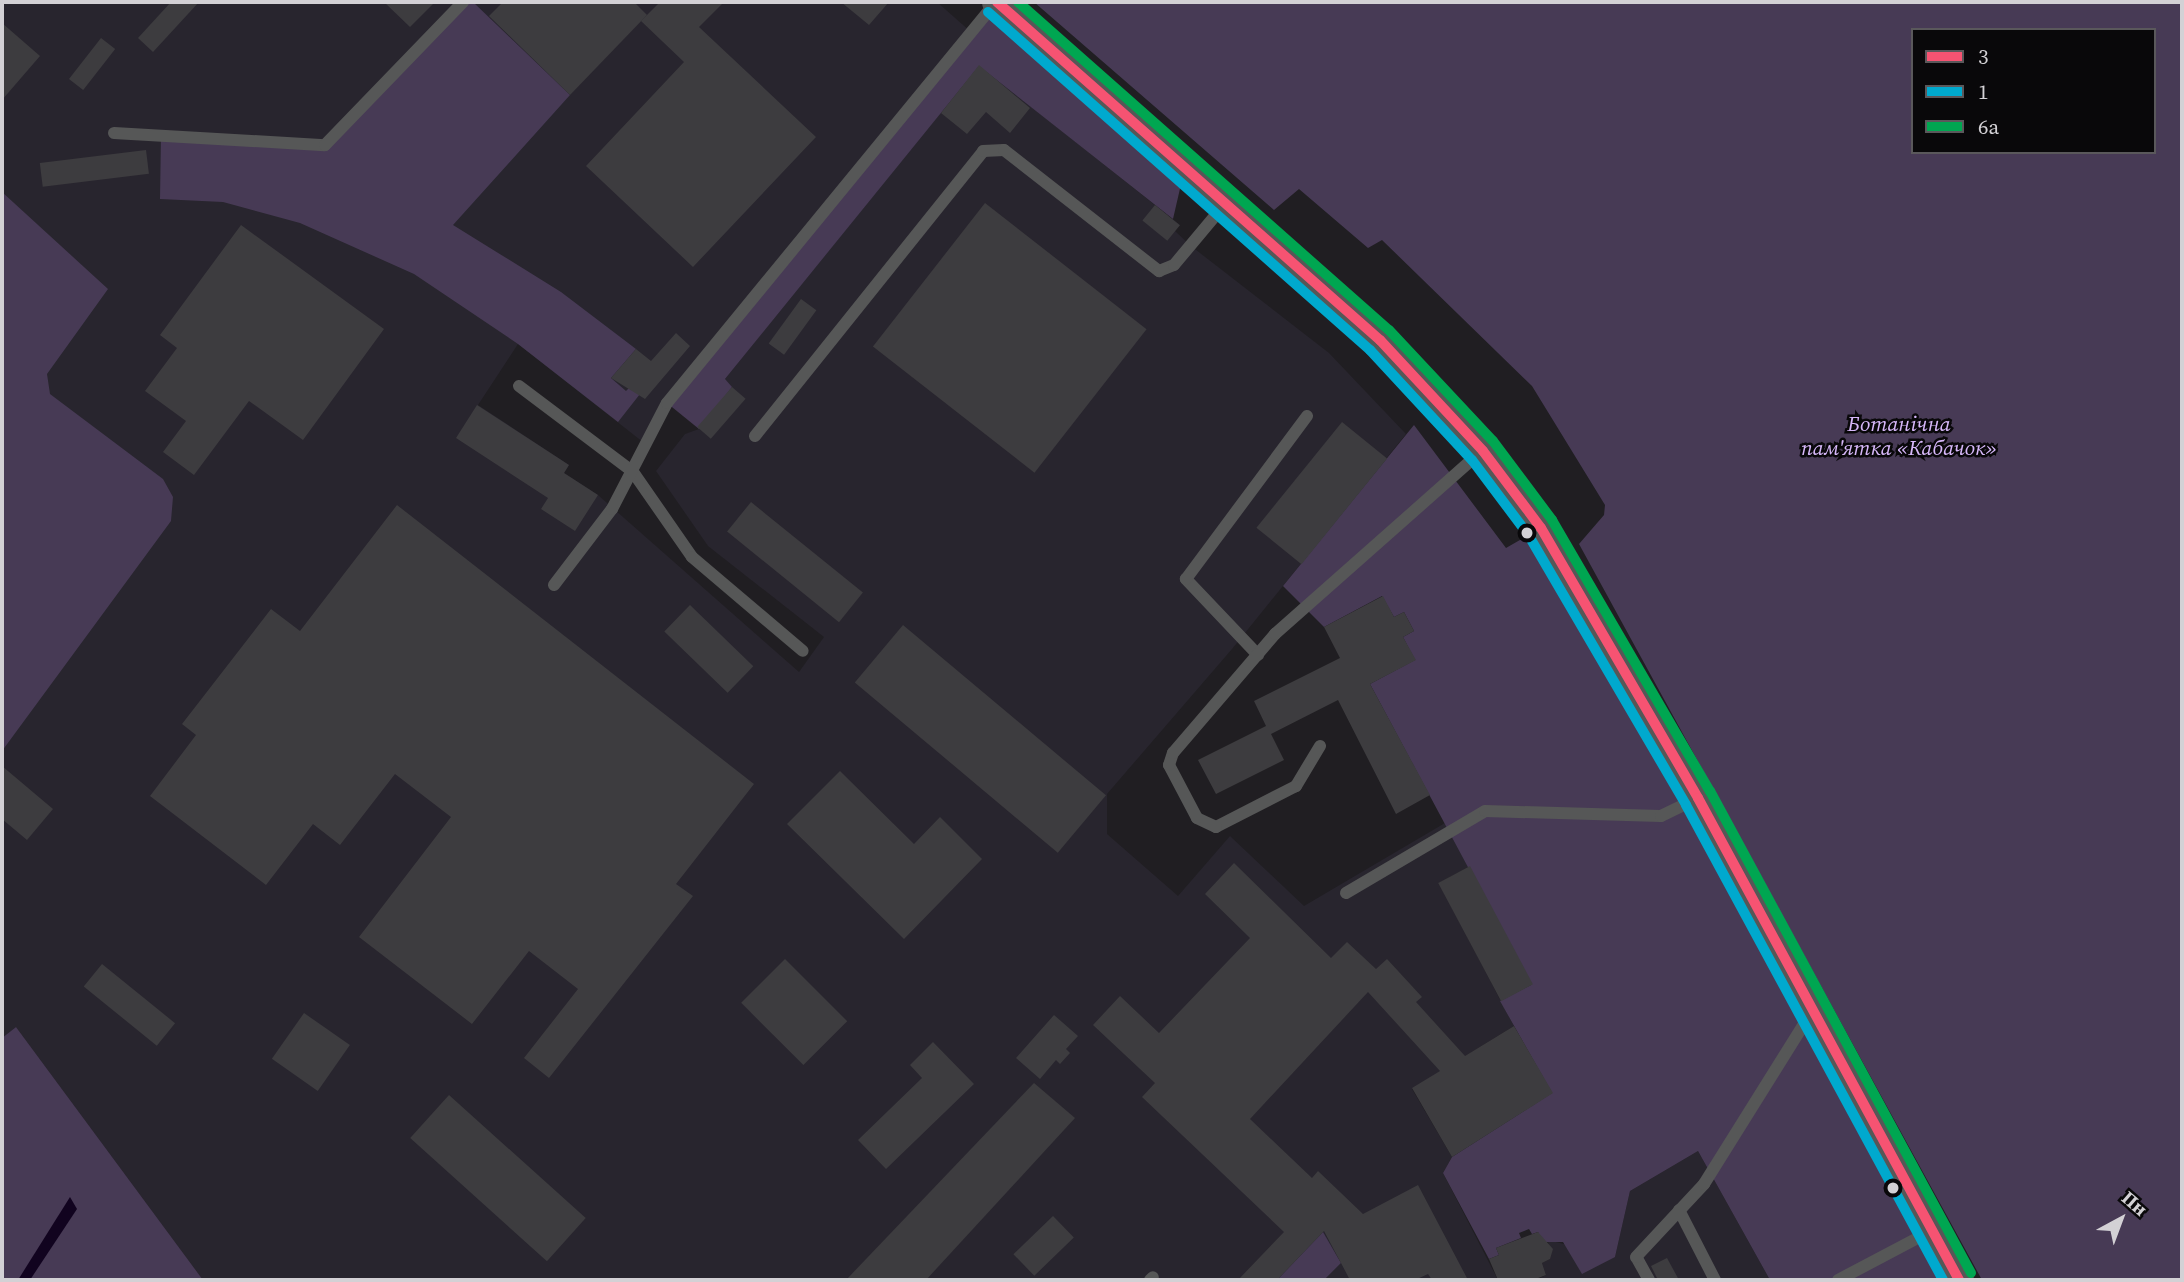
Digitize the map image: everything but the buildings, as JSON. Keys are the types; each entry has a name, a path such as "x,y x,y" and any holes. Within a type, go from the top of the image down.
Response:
{"street":[{"path":"997,2 1227,201 1380,340 1483,451 1541,528 1698,798 1959,1280"}],"lane":[{"path":"114,133 324,145 463,2"},
{"path":"554,585 612,509 667,403 997,2"},
{"path":"755,436 983,151 1004,150 1159,271 1174,265 1227,201"},
{"path":"519,386 633,472 692,557 803,651"},
{"path":"1258,655 1186,579 1307,416"},
{"path":"1320,746 1296,786 1216,827 1197,818 1173,779 1169,765 1173,753 1275,634 1483,451"},
{"path":"1346,893 1485,811 1661,817 1698,798"},
{"path":"1649,1280 1636,1257 1704,1184 1812,1011"},
{"path":"1679,1210 1715,1280"},
{"path":"1838,1280 1931,1231"}],"shaded area":[{"path":"2,2 937,2 971,32 667,403 648,446 518,344 478,405 569,465 564,473 598,495 799,672 824,637 708,546 656,471 685,434 699,429 725,379 979,65 1180,225 1175,231 1191,246 1329,353 1406,434 1232,649 1107,794 1107,834 1178,896 1230,836 1304,906 1445,823 1470,866 1439,883 1514,1026 1412,1089 1452,1157 1443,1173 1498,1280 1324,1280 1341,1263 1323,1233 1277,1280 203,1280 16,1027 2,1038"},
{"path":"1698,1151 1770,1280 1536,1280 1546,1275 1542,1263 1550,1259 1548,1240 1615,1257 1630,1191"},
{"path":"70,1197 77,1209 30,1280 18,1280"}],"green space":[{"path":"463,2 473,2 570,95 453,225 561,292 636,349 611,378 626,391 630,387 640,394 618,422 518,344 414,274 300,223 223,202 160,199 161,135 325,145"},
{"name":"Ботанічна пам'ятка «Кабачок»","path":"1034,2 2182,2 2182,1280 1982,1280 1579,544 1604,515 1605,505 1532,386 1382,240 1368,248 1299,189 1274,210"},
{"path":"987,13 1182,180 1173,219 979,66 725,379 732,387 699,429 667,403"},
{"path":"2,192 108,289 47,374 50,394 163,479 173,497 171,521 2,751"},
{"path":"1414,425 1506,548 1541,528 1959,1280 1770,1280 1698,1151 1630,1191 1615,1257 1582,1274 1563,1242 1543,1242 1538,1232 1532,1234 1529,1229 1519,1233 1521,1238 1496,1248 1499,1255 1489,1259 1443,1173 1452,1157 1552,1093 1500,1001 1531,985 1370,684 1415,660 1403,637 1414,631 1404,612 1394,617 1382,596 1324,627 1283,586"},
{"path":"16,1027 203,1280 2,1280 2,1038"},
{"path":"1323,1232 1341,1263 1324,1280 1277,1280"}],"transit line":[{"name":"3","path":"997,2 1380,340 1483,451 1541,528 1698,798 1959,1280"},
{"name":"6а","path":"1018,2 1389,330 1493,441 1552,520 1710,791 1971,1273"},
{"name":"1","path":"988,12 1370,350 1472,460 1529,536 1686,805 1943,1280"}]}
